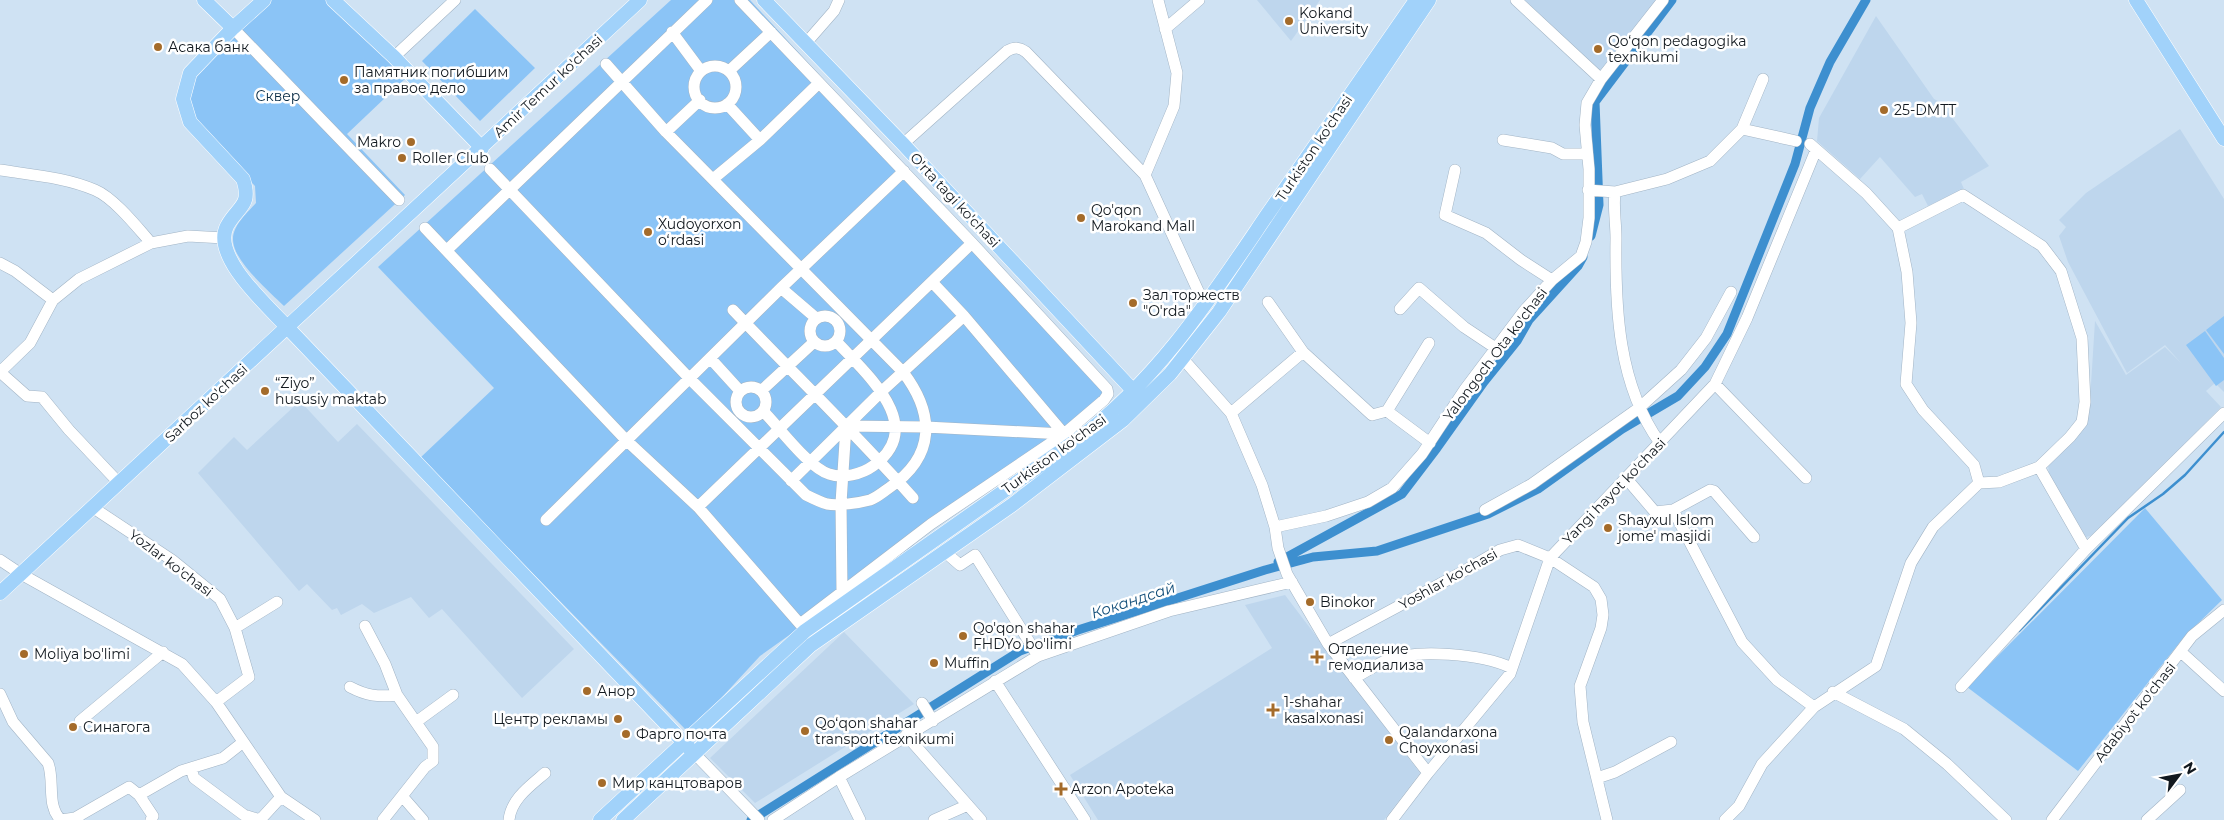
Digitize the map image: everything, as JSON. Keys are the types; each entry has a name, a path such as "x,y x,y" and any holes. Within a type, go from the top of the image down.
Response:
{"main road":[{"path":"204,0 232,28"},
{"path":"264,0 232,28 190,73 183,99 190,122 243,179 247,191 245,203 227,227 224,238 226,249 233,265 288,328 690,748"},
{"path":"333,0 394,57 482,148"},
{"name":"Amir Temur ko'chasi","path":"412,214 640,0"},
{"name":"O'rta tagi ko'chasi","path":"764,0 903,144 1144,402"},
{"name":"Turkiston ko'chasi","path":"623,820 690,748 805,631 1103,421 1134,391 1159,365 1205,306 1416,0"},
{"name":"Turkiston ko'chasi","path":"600,820 690,748 811,645 945,552 1090,447 1144,402 1183,358 1219,312 1429,0"},
{"path":"2136,0 2224,139"},
{"name":"Sarboz ko'chasi","path":"0,593 412,214"}],"street":[{"path":"394,57 455,0"},
{"path":"447,250 707,0"},
{"path":"425,228 626,440 698,507 800,624 969,497 1064,434 1104,400 1108,394 1107,390 972,243 740,0"},
{"path":"806,43 834,11 839,0"},
{"path":"1145,175 1174,106 1177,73 1158,0"},
{"path":"1165,29 1199,0"},
{"path":"1516,0 1601,79"},
{"name":"Yalongoch Ota ko'chasi","path":"1275,527 1326,516 1368,502 1392,488 1422,454 1465,389 1523,312 1552,280 1580,256 1586,242 1589,218 1590,190 1585,125 1587,103 1601,79 1663,0"},
{"path":"232,28 399,200"},
{"path":"672,32 701,71"},
{"path":"729,71 771,32"},
{"path":"903,144 1007,51 1020,48 1145,175 1205,306"},
{"path":"490,169 690,379 806,495 827,504 870,500 913,469 923,448 926,427 923,408 915,388 903,372 666,132 606,64"},
{"path":"713,66 720,66 729,71 735,80 736,86 732,99 727,104 714,108 707,106 700,100 694,90 694,83 701,71 713,66"},
{"path":"1590,190 1611,192 1667,179 1710,161 1742,129 1762,80"},
{"path":"713,179 760,140 819,83"},
{"path":"666,132 700,100"},
{"path":"727,104 760,140"},
{"path":"1742,129 1796,141"},
{"path":"1503,140 1552,148 1563,154 1587,154"},
{"name":"Yangi hayot ko'chasi","path":"1392,820 1428,772 1510,674 1550,558 1715,384 1747,318 1813,147 1866,193 1898,228"},
{"path":"0,170 58,179 96,190 127,216 151,243"},
{"path":"1455,170 1445,215 1486,233 1521,260 1552,280"},
{"path":"546,520 801,268 904,171"},
{"path":"1611,192 1615,277 1627,374 1639,408 1649,428 1660,443"},
{"path":"1725,820 1739,806 1762,764 1814,707 1833,692 1876,666 1911,563 1933,527 1979,483 1999,482 2039,467 2070,437 2082,422 2085,402 2082,338 2061,271 2042,246 1963,195 1898,228 1907,272 1911,324 1906,384 1923,410 1974,464 1979,483"},
{"path":"119,483 69,430 42,396 27,396 0,372 30,343 52,300 79,279 151,243 188,236 224,238"},
{"path":"698,507 972,243"},
{"path":"0,264 15,271 52,300"},
{"path":"932,282 964,316 1064,434"},
{"path":"781,288 816,318"},
{"path":"1400,309 1419,288 1464,327 1497,349"},
{"path":"1485,510 1532,484 1639,408 1681,370 1706,338 1731,292"},
{"path":"1268,302 1303,352 1372,415 1387,411 1429,343"},
{"path":"733,310 787,367 816,394 913,498"},
{"path":"826,316 835,320 840,328 836,341 828,346 818,345 814,342 809,332 812,322 816,318 826,316"},
{"path":"791,481 882,391 964,316"},
{"path":"762,412 810,462 830,475 854,475 868,470 879,462 892,444 893,411 882,391 836,341"},
{"path":"761,391 814,342"},
{"path":"1231,413 1303,352"},
{"path":"710,358 740,391"},
{"path":"1183,358 1231,413 1262,485 1275,527 1278,548 1290,578 1328,644 1428,772"},
{"path":"1715,384 1806,478"},
{"path":"752,386 761,391 766,399 762,412 753,417 740,412 736,403 740,391 752,386"},
{"path":"1387,411 1430,442"},
{"path":"1960,687 2086,549 2224,413"},
{"path":"846,426 926,427 1064,434"},
{"path":"842,591 841,504 846,426"},
{"path":"2039,467 2086,549"},
{"path":"1626,478 1655,512 1674,510 1710,490 1714,490 1754,537"},
{"name":"Yozlar ko'chasi","path":"92,507 172,560 220,599 235,628 249,677 216,702"},
{"path":"1674,510 1742,642 1777,680 1814,707"},
{"name":"Yoshlar ko'chasi","path":"1328,644 1500,550 1518,545 1550,558 1594,588 1600,599 1603,614 1601,628 1580,686 1583,722 1607,820"},
{"path":"945,552 960,565 975,556 1038,656"},
{"path":"0,560 21,574 182,664 216,702 242,743 281,797 315,820"},
{"path":"773,820 839,776 906,735 934,721 995,681 1038,656 1169,610 1290,578"},
{"path":"235,628 278,602"},
{"name":"Adabiyot ko'chasi","path":"2052,820 2192,636 2224,610"},
{"path":"365,626 385,664 397,695 433,747 433,761 425,767 383,820"},
{"path":"80,721 162,652"},
{"path":"2181,652 2224,690"},
{"path":"1354,678 1386,661 1414,656 1448,654 1477,657 1500,662 1512,668"},
{"path":"995,681 1085,820"},
{"path":"350,687 365,695 376,697 397,695"},
{"path":"1833,692 1904,729 1947,764 2006,820"},
{"path":"0,694 13,722 48,763 53,806 61,820 77,819 129,787 138,795 154,816 150,820"},
{"path":"416,722 453,695"},
{"path":"922,703 934,721"},
{"path":"906,735 982,820"},
{"path":"1596,778 1615,772 1671,742"},
{"path":"138,795 181,771 223,758 242,743"},
{"path":"690,748 759,820"},
{"path":"191,768 194,778 244,815 260,820 281,797"},
{"path":"509,820 510,809 521,794 545,772"},
{"path":"839,776 860,820"},
{"path":"2147,820 2180,790"},
{"path":"402,796 423,820"},
{"path":"934,820 968,805"}],"shaded area":[{"name":"Kokand University","path":"1257,0 1320,0 1291,41"},
{"name":"Qo‘qon pedagogika texnikumi","path":"1525,0 1658,0 1602,74"},
{"name":"25-DMTT","path":"1876,16 1934,99 1940,102 1989,166 1961,182 1964,189 1928,206 1922,194 1915,197 1880,157 1860,179 1817,141 1819,118"},
{"path":"2180,129 2224,199 2224,392 2215,383 2206,391 2221,407 2094,535 2086,537 2049,474 2048,464 2089,416 2095,321 2126,375 2165,347 2181,363 2165,345 2127,373 2068,262 2059,236 2066,227 2059,220 2086,193"},
{"path":"300,401 338,442 357,424 574,649 522,698 442,609 429,618 411,597 374,613 362,604 341,615 337,608 332,610 307,584 299,591 198,473 234,437 247,450"},
{"name":"1-shahar kasalxonasi","path":"1285,595 1420,773 1384,820 1098,820 1070,775 1272,648 1245,605"},
{"name":"Qoʻqon shahar transport texnikumi","path":"844,632 914,704 755,803 710,758"}],"green space":[{"name":"Сквер","path":"269,0 329,0 406,78 347,134 405,195 284,306 252,275 238,256 234,247 235,229 256,203 255,186 194,123 188,88 202,59"},
{"path":"671,0 750,0 1113,393 932,527 905,553 760,656 693,728 685,729 420,458 494,388 378,267"},
{"path":"475,9 535,68 480,121 422,61"},
{"path":"2224,316 2224,354 2206,330"},
{"path":"2205,331 2224,358 2224,380 2216,386 2186,345"},
{"path":"2145,508 2222,600 2184,637 2078,771 1967,687"}],"waterway":[{"path":"1591,236 1599,205 1595,102 1672,0"},
{"name":"Кокандсай","path":"751,820 1020,651 1078,630 1265,570 1313,557 1377,551 1488,514 1538,489 1622,429 1678,396 1705,367 1727,334 1795,164 1810,108 1830,62 1866,0"},
{"path":"1278,562 1402,494 1484,382 1517,341 1529,320 1578,266 1583,257"},
{"path":"2019,631 2128,518 2163,494 2185,475 2224,432"}],"place":[{"name":"Kokand University","path":"1289,21"},
{"name":"Асака банк","path":"158,47"},
{"name":"Qo‘qon pedagogika texnikumi","path":"1598,49"},
{"name":"Памятник погибшим за правое дело","path":"344,80"},
{"name":"25-DMTT","path":"1884,110"},
{"name":"Makro","path":"411,142"},
{"name":"Roller Club","path":"402,158"},
{"name":"Qo'qon Marokand Mall","path":"1081,218"},
{"name":"Xudoyorxon oʻrdasi","path":"648,232"},
{"name":"Зал торжеств \"O'rda\"","path":"1133,303"},
{"name":"“Ziyo” hususiy maktab","path":"265,391"},
{"name":"Shayxul Islom jome' masjidi","path":"1608,528"},
{"name":"Binokor","path":"1310,602"},
{"name":"Qo'qon shahar FHDYo bo'limi","path":"963,636"},
{"name":"Moliya bo'limi","path":"24,654"},
{"name":"Отделение гемодиализа","path":"1317,657"},
{"name":"Muffin","path":"934,663"},
{"name":"Анор","path":"587,691"},
{"name":"1-shahar kasalxonasi","path":"1273,710"},
{"name":"Центр рекламы","path":"618,719"},
{"name":"Синагога","path":"73,727"},
{"name":"Qoʻqon shahar transport texnikumi","path":"805,731"},
{"name":"Фарго почта","path":"626,734"},
{"name":"Qalandarxona Choyxonasi","path":"1389,740"},
{"name":"Мир канцтоваров","path":"602,783"},
{"name":"Arzon Apoteka","path":"1061,789"}]}
